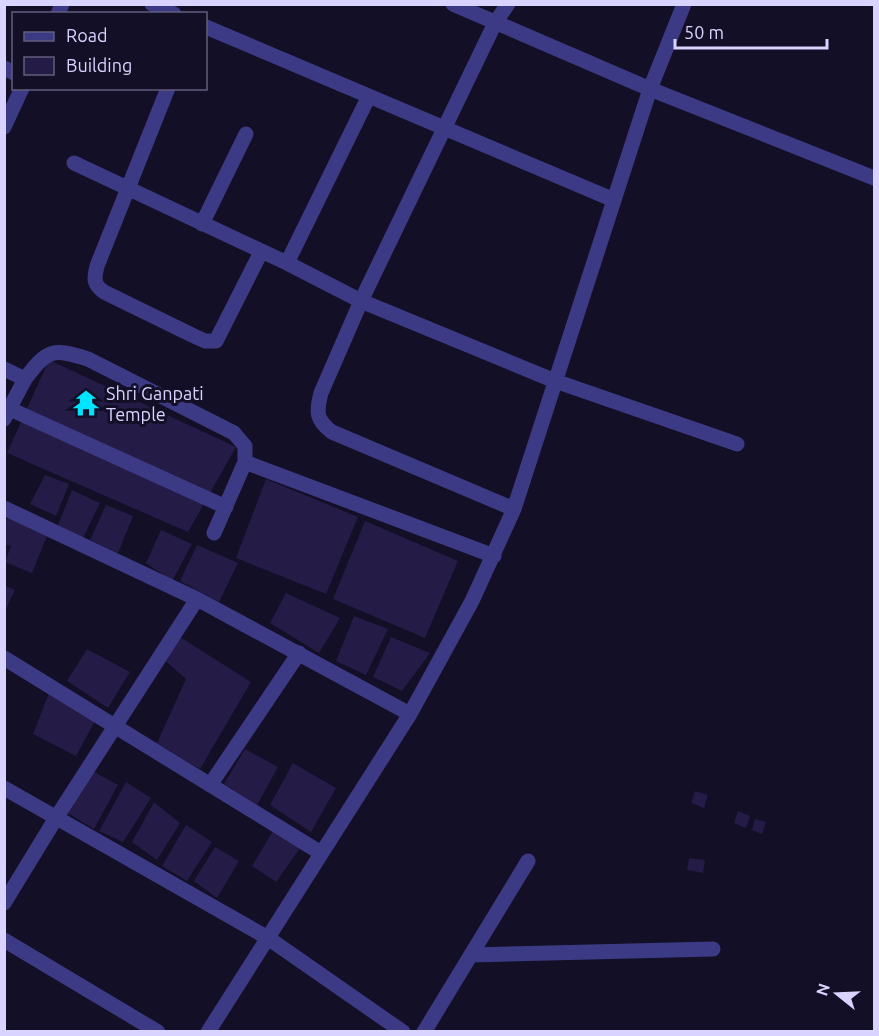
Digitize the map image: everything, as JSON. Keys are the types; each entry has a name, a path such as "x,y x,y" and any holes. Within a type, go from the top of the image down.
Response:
{"street":[{"path":"152,4 170,12"},
{"path":"453,4 650,89 874,178"},
{"path":"508,4 495,23 361,301 317,406 322,424 332,432 513,509"},
{"path":"208,1032 410,714 494,556 513,509 650,89 684,4"},
{"path":"207,27 614,200"},
{"path":"4,127 21,90"},
{"path":"167,90 97,266 94,279 96,286 194,336 205,341 216,341 261,252"},
{"path":"287,263 369,96"},
{"path":"202,224 246,134"},
{"path":"74,163 287,263 361,301 555,381 737,444"},
{"path":"214,533 226,507 245,462 245,446 234,433 88,359 68,352 52,352 41,358 25,379 7,414 226,507"},
{"path":"4,369 25,379"},
{"path":"245,462 494,556"},
{"path":"4,508 197,598 410,714"},
{"path":"4,903 197,598"},
{"path":"210,785 299,653"},
{"path":"4,658 321,854"},
{"path":"4,789 268,938 403,1032"},
{"path":"424,1032 528,861"},
{"path":"4,940 158,1032"},
{"path":"471,955 713,950"}],"building":[{"name":"Shri Ganpati Temple","path":"49,360 236,447 188,532 7,453"},
{"path":"45,475 69,484 56,516 30,504"},
{"path":"266,479 358,517 326,594 236,558"},
{"path":"72,490 100,503 83,538 58,525"},
{"path":"106,505 133,516 118,553 90,540"},
{"path":"9,516 47,536 32,573 5,562 11,546 4,544 4,523"},
{"path":"365,521 458,561 425,638 333,599"},
{"path":"161,530 192,544 172,581 146,563"},
{"path":"197,545 238,563 219,602 180,581"},
{"path":"4,585 15,590 4,613"},
{"path":"286,593 340,618 319,653 270,623"},
{"path":"354,616 388,629 366,675 336,661"},
{"path":"180,637 251,682 200,769 157,743 186,679 163,659"},
{"path":"391,637 430,653 402,691 373,677"},
{"path":"87,649 130,672 108,708 67,681"},
{"path":"49,693 95,721 76,756 33,734"},
{"path":"245,749 278,767 257,805 224,784"},
{"path":"293,763 336,788 311,832 270,805"},
{"path":"91,770 118,785 94,829 66,812"},
{"path":"126,782 151,798 123,842 99,831"},
{"path":"695,791 708,795 704,808 691,803"},
{"path":"154,802 180,823 157,860 132,842"},
{"path":"738,811 750,816 746,828 734,823"},
{"path":"755,819 766,822 762,834 752,830"},
{"path":"186,825 212,842 187,881 162,866"},
{"path":"273,831 300,848 276,882 252,866"},
{"path":"215,847 239,861 217,898 194,881"},
{"path":"689,858 705,860 703,873 687,870"}],"place":[{"name":"Shri Ganpati Temple","path":"86,403"}]}
